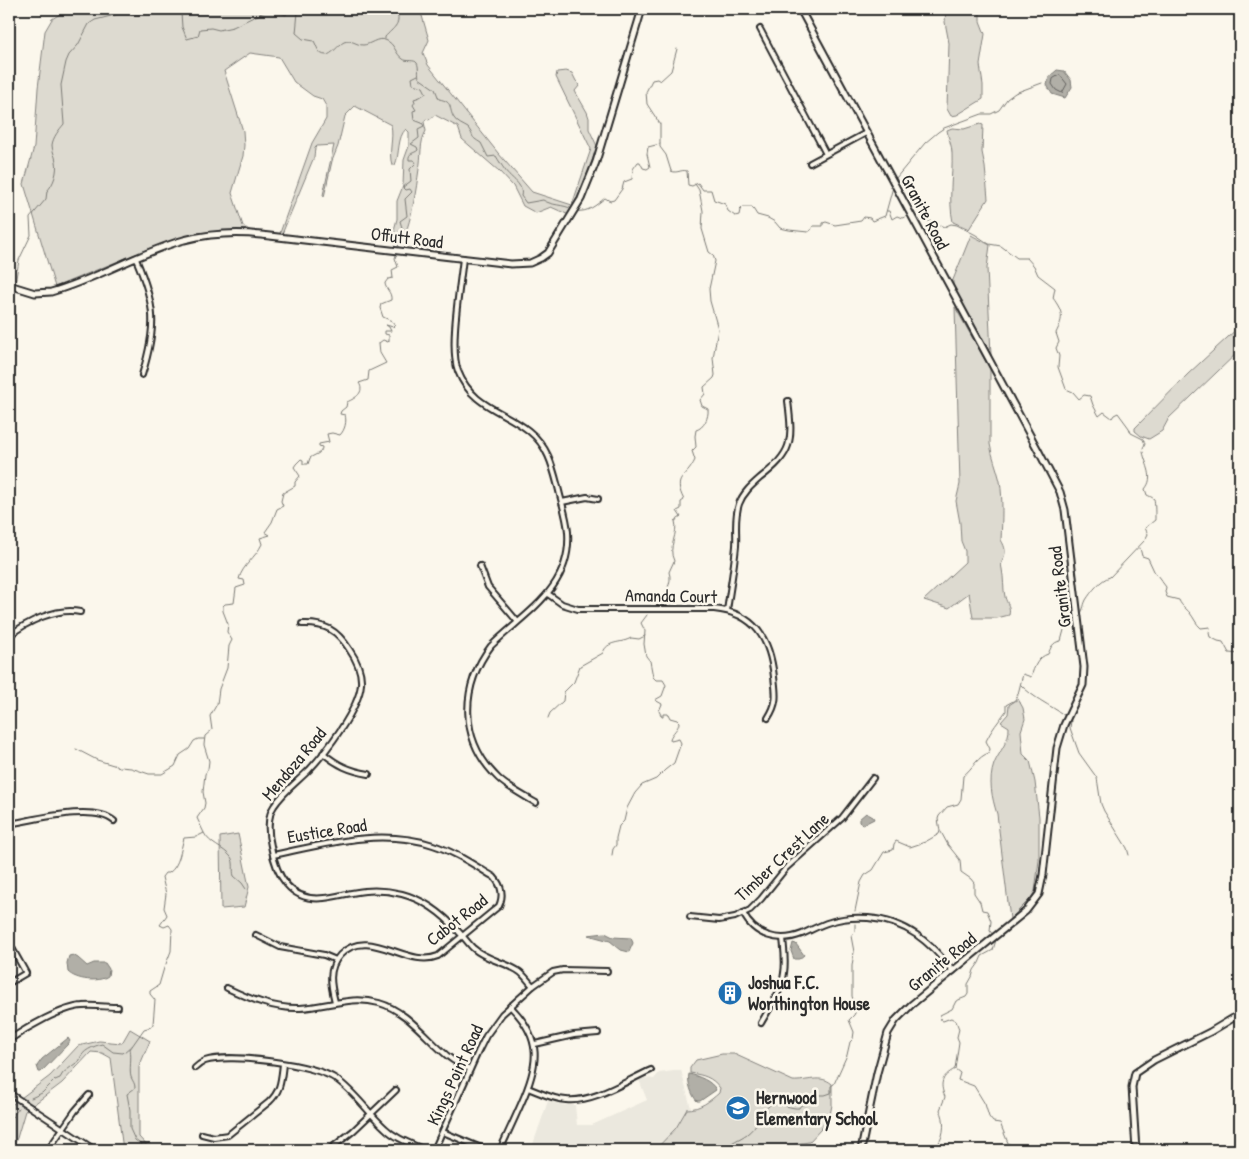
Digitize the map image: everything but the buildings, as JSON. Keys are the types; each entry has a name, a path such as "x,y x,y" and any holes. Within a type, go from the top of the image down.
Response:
{"street":[{"name":"Offutt Road","path":"9,285 35,293 50,292 190,239 233,234 261,235 516,264 534,262 550,250 574,211 594,168 642,9"},
{"name":"Granite Road","path":"800,9 1060,492 1065,510 1084,676 1080,693 1058,742 1039,894 1026,911 902,1013 892,1026 877,1073 861,1150"},
{"path":"760,29 826,154"},
{"path":"810,163 866,133"},
{"path":"463,258 454,345 455,362 466,387 478,400 526,428 541,443 551,461 568,531 567,550 562,569 548,594 491,646 478,666 470,688 468,712 475,745 485,763 505,784 536,803"},
{"path":"136,259 149,293 153,318 151,345 142,375"},
{"path":"726,611 735,552 738,506 748,489 774,468 785,453 791,436 788,401"},
{"path":"562,502 587,497 598,499"},
{"path":"480,566 488,587 517,622"},
{"name":"Amanda Court","path":"548,594 562,604 578,609 726,611 743,617 762,634 769,649 773,666 776,699 775,708 768,718"},
{"path":"9,636 26,624 42,617 70,611 80,612"},
{"name":"Mendoza Road","path":"302,624 314,624 337,633 354,656 360,676 358,698 336,736 310,769 279,799 272,810 269,835 272,855 275,867 283,882 299,894 315,899 366,891 402,894 425,903 438,910 473,948 520,972 533,986"},
{"path":"323,753 343,767 368,774"},
{"name":"Timber Crest Lane","path":"690,917 719,920 743,914 761,899 786,868 842,818 873,778"},
{"path":"9,824 78,813 101,814 114,820"},
{"name":"Eustice Road","path":"272,855 356,838 382,837 412,840 433,845 471,864"},
{"name":"Cabot Road","path":"336,960 344,951 366,945 384,947 419,958 433,958 446,951 499,906 503,898 502,890 494,877 471,864"},
{"path":"743,914 748,923 757,931 783,938 802,934 840,919 860,917 881,920 904,927 922,938 953,971"},
{"path":"256,935 280,946 324,955 336,960 331,980 336,1002"},
{"path":"761,1023 784,977 783,938"},
{"path":"9,950 12,948 26,973 9,983"},
{"name":"Kings Point Road","path":"434,1150 486,1036 502,1014 548,974 557,970 607,971"},
{"path":"227,988 254,1000 277,1007 299,1008 348,1000 371,1001 393,1009 404,1016 450,1058 470,1069"},
{"path":"9,1040 54,1013 70,1008 83,1006 118,1007"},
{"path":"500,1150 528,1088 535,1064 534,1044 526,1023 510,1006"},
{"path":"1136,1150 1132,1088 1135,1073 1154,1060 1210,1032 1240,1014"},
{"path":"534,1044 574,1035 598,1033"},
{"path":"195,1068 205,1062 224,1059 282,1064 316,1070 327,1074 343,1084 392,1134 425,1150"},
{"path":"202,1134 214,1137 228,1135 269,1102 280,1086 282,1064"},
{"path":"528,1088 549,1097 575,1101 594,1096 651,1070"},
{"path":"328,1150 353,1131 396,1090"},
{"path":"9,1093 95,1150"},
{"path":"48,1150 62,1128 89,1095"},
{"path":"443,1132 486,1150"}],"shaded area":[{"path":"62,9 420,9 429,40 423,53 428,65 498,153 532,192 572,205 591,149 556,77 557,72 566,71 572,73 578,83 579,86 575,91 587,112 589,129 597,146 583,187 569,215 551,207 536,213 523,206 513,186 499,171 462,139 458,127 435,115 429,120 426,119 424,122 426,131 422,145 415,195 407,229 404,237 396,239 394,230 397,219 397,201 403,186 404,160 409,146 409,132 406,129 403,132 397,161 395,165 392,165 391,125 355,106 345,116 324,197 334,145 317,146 315,148 314,157 282,234 280,233 312,143 326,119 326,106 322,99 313,96 294,82 279,57 250,53 224,71 243,131 244,145 243,156 232,193 243,226 251,231 196,233 133,255 55,287 24,184 34,147 38,88 45,31 52,19 60,14"},
{"path":"946,9 980,9 980,21 985,34 980,65 983,99 957,115 951,116 947,109 949,43 945,22"},
{"path":"980,124 983,125 982,152 988,199 969,229 953,222 951,205 952,150 947,130 952,128 964,129"},
{"path":"971,235 990,245 987,268 991,355 953,286 953,280"},
{"path":"955,307 990,369 990,444 1001,488 1001,540 1005,550 1002,562 1004,594 1010,610 1009,615 997,618 973,618 969,593 949,608 924,600 965,562 965,551 961,541 956,501 960,484"},
{"path":"1240,326 1240,350 1169,418 1162,431 1149,439 1135,431 1135,428 1188,374"},
{"path":"1018,699 1023,708 1025,719 1021,731 1023,754 1030,761 1035,782 1039,817 1039,860 1035,891 1031,898 1010,919 997,814 991,783 994,764 1009,732 1009,727 1001,722 1008,714 1009,705"},
{"path":"238,834 249,887 244,907 221,909 220,837"},
{"path":"130,1029 150,1041 139,1067 139,1137 151,1150 123,1150 111,1058 102,1053 91,1052 62,1083 25,1111 17,1138 11,1150 9,1150 9,1107 50,1076 78,1046 99,1041 122,1043"},
{"path":"722,1054 734,1054 793,1081 823,1079 832,1084 830,1115 821,1129 809,1142 756,1150 655,1150 676,1128 687,1109 692,1109 708,1102 719,1093 720,1088 714,1081 690,1073 690,1068 696,1060"},
{"name":"Hernwood Elementary School","path":"681,1070 692,1112 741,1150 531,1150 548,1101 575,1105 577,1125 592,1125 647,1100 639,1080 645,1078 654,1079 659,1073"}],"water":[{"path":"1057,70 1064,71 1071,80 1072,87 1065,98 1052,94 1047,85 1049,77"},
{"path":"866,813 874,819 862,825 859,819"},
{"path":"605,933 613,937 631,938 633,943 629,952 621,950 610,941 588,935"},
{"path":"793,943 796,944 804,955 799,959 794,959 791,951"},
{"path":"73,955 87,966 94,963 105,963 109,969 108,976 93,980 82,979 72,975 68,972 67,963 69,956"},
{"path":"68,1038 70,1041 68,1044 39,1072 37,1066 42,1059"},
{"path":"689,1074 708,1082 716,1090 700,1101 697,1101 690,1089"}],"waterway":[{"path":"137,9 144,9"},
{"path":"175,9 181,13 182,27 187,39 198,36 200,29 211,28 219,30 233,27 270,9 286,15 289,9"},
{"path":"295,9 298,12 296,33 303,39 314,41 319,52 323,55 331,53 347,41 363,45 382,39 388,41 403,59 417,63 419,78 435,89 439,99 449,104 455,120 468,128 473,138 481,143 488,157 496,156 521,188 521,196 526,203 543,200 572,209"},
{"path":"385,39 397,23 397,12 399,9"},
{"path":"15,284 19,260 31,235 30,218 46,199 47,191 52,185 56,173 56,161 52,145 55,136 64,124 61,85 69,55 78,45 89,24 95,20 119,14 139,15 142,10"},
{"path":"677,49 671,71 660,81 657,79 652,80 646,92 647,104 660,124 660,147 666,155 671,171 687,171 688,185 692,186 698,183 703,190 711,190 714,200 725,204 728,211 735,216 739,215 743,207 752,207 757,215 768,218 780,228 808,232 813,226 823,226 823,223 826,222 835,225 861,221 864,217 870,218 872,221 885,216 893,187"},
{"path":"398,249 399,237 403,231 400,221 407,216 405,199 412,192 410,189 406,190 403,187 411,181 410,169 416,163 414,160 409,160 409,157 410,154 418,150 417,147 411,144 419,138 418,129 424,126 422,123 414,120 413,111 416,110 413,105 414,99 426,93 423,87 413,84 412,78 418,75"},
{"path":"896,178 925,143 944,128 982,114 991,114 999,110 1007,99 1015,93 1042,83"},
{"path":"576,211 588,210 605,198 610,201 614,200 622,189 624,182 632,179 633,169 638,162 640,162 643,168 647,169 650,167 647,154 648,147 660,144"},
{"path":"660,602 670,580 669,572 674,561 672,546 676,531 675,521 681,517 677,511 681,509 681,502 684,500 679,486 682,478 695,460 692,451 696,447 696,430 704,425 708,412 708,409 702,406 700,400 705,394 704,387 715,375 713,358 718,329 710,301 709,289 715,261 713,255 709,252 702,229 703,211 699,190 695,184"},
{"path":"887,211 889,211 892,219 897,216 902,218 908,216"},
{"path":"914,215 922,222 931,221 944,227 951,224 957,225 989,244 1001,246 1017,258 1027,258 1034,266 1038,275 1055,288 1053,298 1059,307 1061,315 1056,333 1059,342 1056,348 1059,356 1058,367 1066,389 1073,392 1079,399 1084,395 1090,396 1099,416 1104,412 1112,418 1118,413 1131,433 1143,439 1145,444 1143,448"},
{"path":"166,964 171,951 172,929 169,925 164,927 160,925 167,915 164,908 166,894 162,877 165,873 173,870 184,838 196,837 204,833 197,818 205,803 203,792 209,761 204,745 205,736 212,730 210,716 217,704 219,689 227,668 229,646 232,640 227,632 228,624 223,606 234,603 236,588 245,585 244,580 239,579 241,574 262,544 260,538 270,535 265,532 272,522 277,509 283,506 281,501 283,493 295,486 295,482 300,476 294,467 296,464 301,459 303,464 308,464 310,458 321,451 322,447 319,444 329,442 327,434 340,435 342,433 346,420 345,415 340,414 341,411 346,407 347,402 359,394 361,389 359,383 368,380 369,371 386,363 380,353 379,343 383,340 389,341 389,335 385,334 385,331 391,331 386,325 393,327 395,325 392,321 383,317 380,308 381,304 391,300 385,283 388,279 393,278 392,270 398,267 395,258 397,253"},
{"path":"9,306 13,290"},
{"path":"1079,615 1093,590 1103,580 1110,577 1145,540 1148,534 1145,528 1155,520 1154,499 1147,495 1145,489 1150,476 1143,452"},
{"path":"1140,548 1142,556 1148,558 1154,571 1166,587 1167,597 1179,600 1201,628 1210,627 1210,637 1223,642 1229,653 1240,654"},
{"path":"612,855 616,845 619,826 624,821 627,808 635,793 642,785 656,779 674,763 681,743 679,739 671,741 670,739 679,722 670,718 668,714 663,714 662,717 659,711 662,704 655,700 662,696 666,685 663,680 656,680 653,677 650,661 646,656 644,644 645,631 641,623 647,615"},
{"path":"855,911 861,882 865,875 873,870 884,852 893,850 896,841 910,847 925,842 939,834 939,816 947,807 958,804 961,799 963,776 978,760 989,753 990,749 986,741 1006,711 1006,705 1015,700 1023,674 1031,677 1037,663 1048,654 1054,644 1061,641 1064,630 1075,617"},
{"path":"548,718 550,713 563,701 564,692 574,682 580,666 603,653 611,644 631,638 639,639 645,636"},
{"path":"1021,685 1036,698 1064,715"},
{"path":"1071,721 1070,728 1079,753 1097,778 1104,811 1127,848 1129,855"},
{"path":"76,749 97,760 120,767 131,768 149,774 162,774 175,766 180,755 189,749 194,741 204,739"},
{"path":"941,832 948,845 960,860 961,872 974,883 974,893 980,902 982,910 987,911 991,921 990,931 993,935"},
{"path":"204,833 231,857 234,876 246,889"},
{"path":"725,1150 732,1143 751,1131 771,1104 799,1108 801,1105 807,1105 816,1095 831,1093 831,1086 834,1084 847,1055 854,1032 849,1020 856,1011 852,996 854,952 851,936 855,931 855,924"},
{"path":"933,1150 940,1140 944,1127 940,1110 945,1097 942,1084 947,1074 955,1069 959,1042 957,1037 959,1029 956,1021 951,1018 943,1021 940,1015 952,1009 956,1001 966,997 968,994 968,984 974,970 982,956 993,950 996,940"},
{"path":"145,1150 135,1140 130,1129 130,1110 127,1094 135,1088 130,1074 130,1049 144,1029 151,1027 153,1024 155,1000 150,991 159,985 164,968"},
{"path":"31,1098 42,1093 80,1060 85,1052 92,1048 102,1044 113,1052 123,1053 131,1046"},
{"path":"955,1069 960,1073 958,1080 974,1086 985,1104 989,1117 993,1122 1000,1123 1008,1143 1018,1150"},
{"path":"9,1124 19,1108"}],"place":[{"name":"Joshua F.C. Worthington House","path":"730,993"},
{"name":"Hernwood Elementary School","path":"738,1108"}]}
